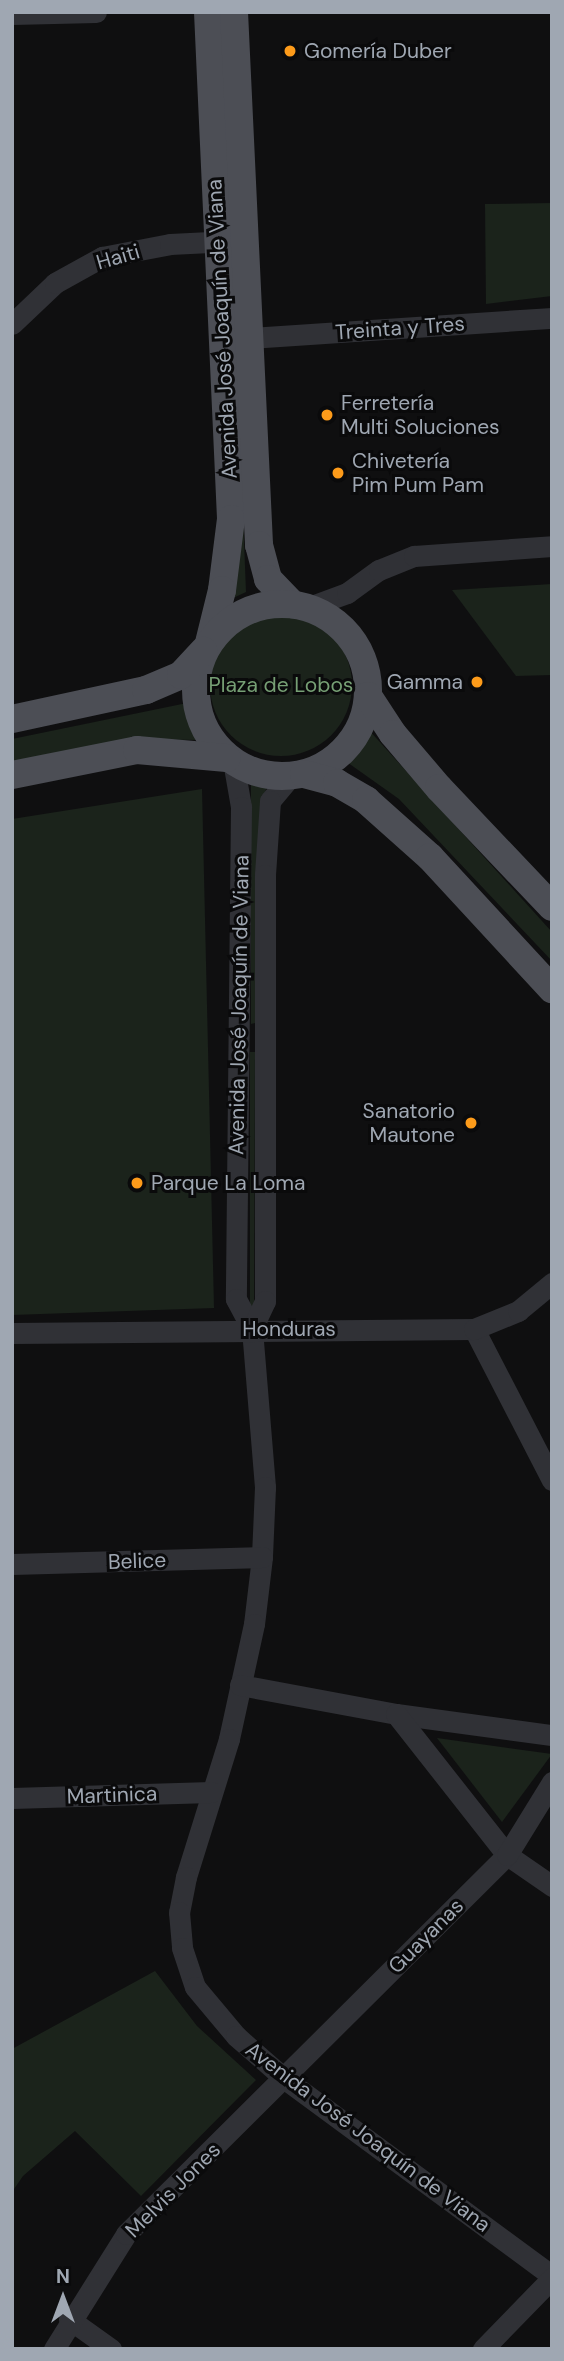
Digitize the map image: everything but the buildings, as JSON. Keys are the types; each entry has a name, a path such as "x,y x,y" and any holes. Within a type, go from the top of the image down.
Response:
{"main road":[{"name":"Avenida José Joaquín de Viana","path":"208,12 231,241 249,338 259,545 268,579 299,606"},
{"name":"Avenida José Joaquín de Viana","path":"207,646 222,590 231,519 234,12"},
{"path":"12,719 146,690 181,675 224,626 249,610 299,606 340,625 355,643 366,669 368,696 365,718 342,753 297,775"},
{"path":"207,646 197,672 197,708 211,740 230,759"},
{"path":"368,696 439,789 552,907"},
{"path":"12,775 137,750 230,759 266,774 297,775 337,783 366,800 430,857 552,989"}],"street":[{"path":"12,14 96,12"},
{"name":"Haiti","path":"12,324 55,283 102,257 170,244 231,241"},
{"name":"Treinta y Tres","path":"249,338 552,318"},
{"path":"299,606 347,593 379,570 414,556 552,546"},
{"name":"Avenida José Joaquín de Viana","path":"230,759 241,807 236,1299 252,1329 265,1487 262,1557 240,1685 179,1912 182,1948 195,1987 214,2015 285,2079 552,2277"},
{"name":"Avenida José Joaquín de Viana","path":"252,1329 265,1301 267,815 270,801 297,775"},
{"path":"239,1038 264,1038"},
{"name":"Honduras","path":"12,1333 474,1329 518,1311 552,1283"},
{"path":"474,1329 552,1480"},
{"name":"Belice","path":"12,1564 262,1557"},
{"path":"240,1685 396,1714 552,1735"},
{"path":"396,1714 507,1855 552,1886"},
{"name":"Guayanas","path":"285,2079 507,1855 552,1782"},
{"name":"Martinica","path":"12,1798 211,1792"},
{"name":"Melvis Jones","path":"54,2349 69,2319 126,2234 285,2079"},
{"path":"483,2349 552,2277"},
{"path":"69,2319 111,2349"}],"green space":[{"path":"552,203 552,296 486,304 485,204"},
{"path":"233,257 246,592 229,600"},
{"path":"552,584 552,675 516,676 452,590"},
{"name":"Plaza de Lobos","path":"281,614 308,619 331,635 347,658 352,685 347,712 331,735 308,751 281,756 254,751 231,735 215,712 210,685 215,658 231,635 254,619"},
{"path":"187,703 190,722 200,740 131,739 12,762 12,739"},
{"path":"368,729 552,932 552,961 399,799 344,760"},
{"path":"251,778 268,782 262,804 255,1023 251,1024"},
{"name":"Parque La Loma","path":"202,789 214,1308 12,1315 12,819"},
{"path":"250,1052 255,1052 254,1307 250,1308"},
{"path":"437,1738 552,1754 502,1822"},
{"path":"155,1971 197,2026 256,2080 141,2196 75,2131 23,2176 12,2192 12,2049"}],"place":[{"name":"Gomería Duber","path":"290,51"},
{"name":"Ferretería Multi Soluciones","path":"327,415"},
{"name":"Chivetería Pim Pum Pam","path":"338,473"},
{"name":"Gamma","path":"477,682"},
{"name":"Sanatorio Mautone","path":"471,1123"},
{"name":"Parque La Loma","path":"137,1183"}]}
